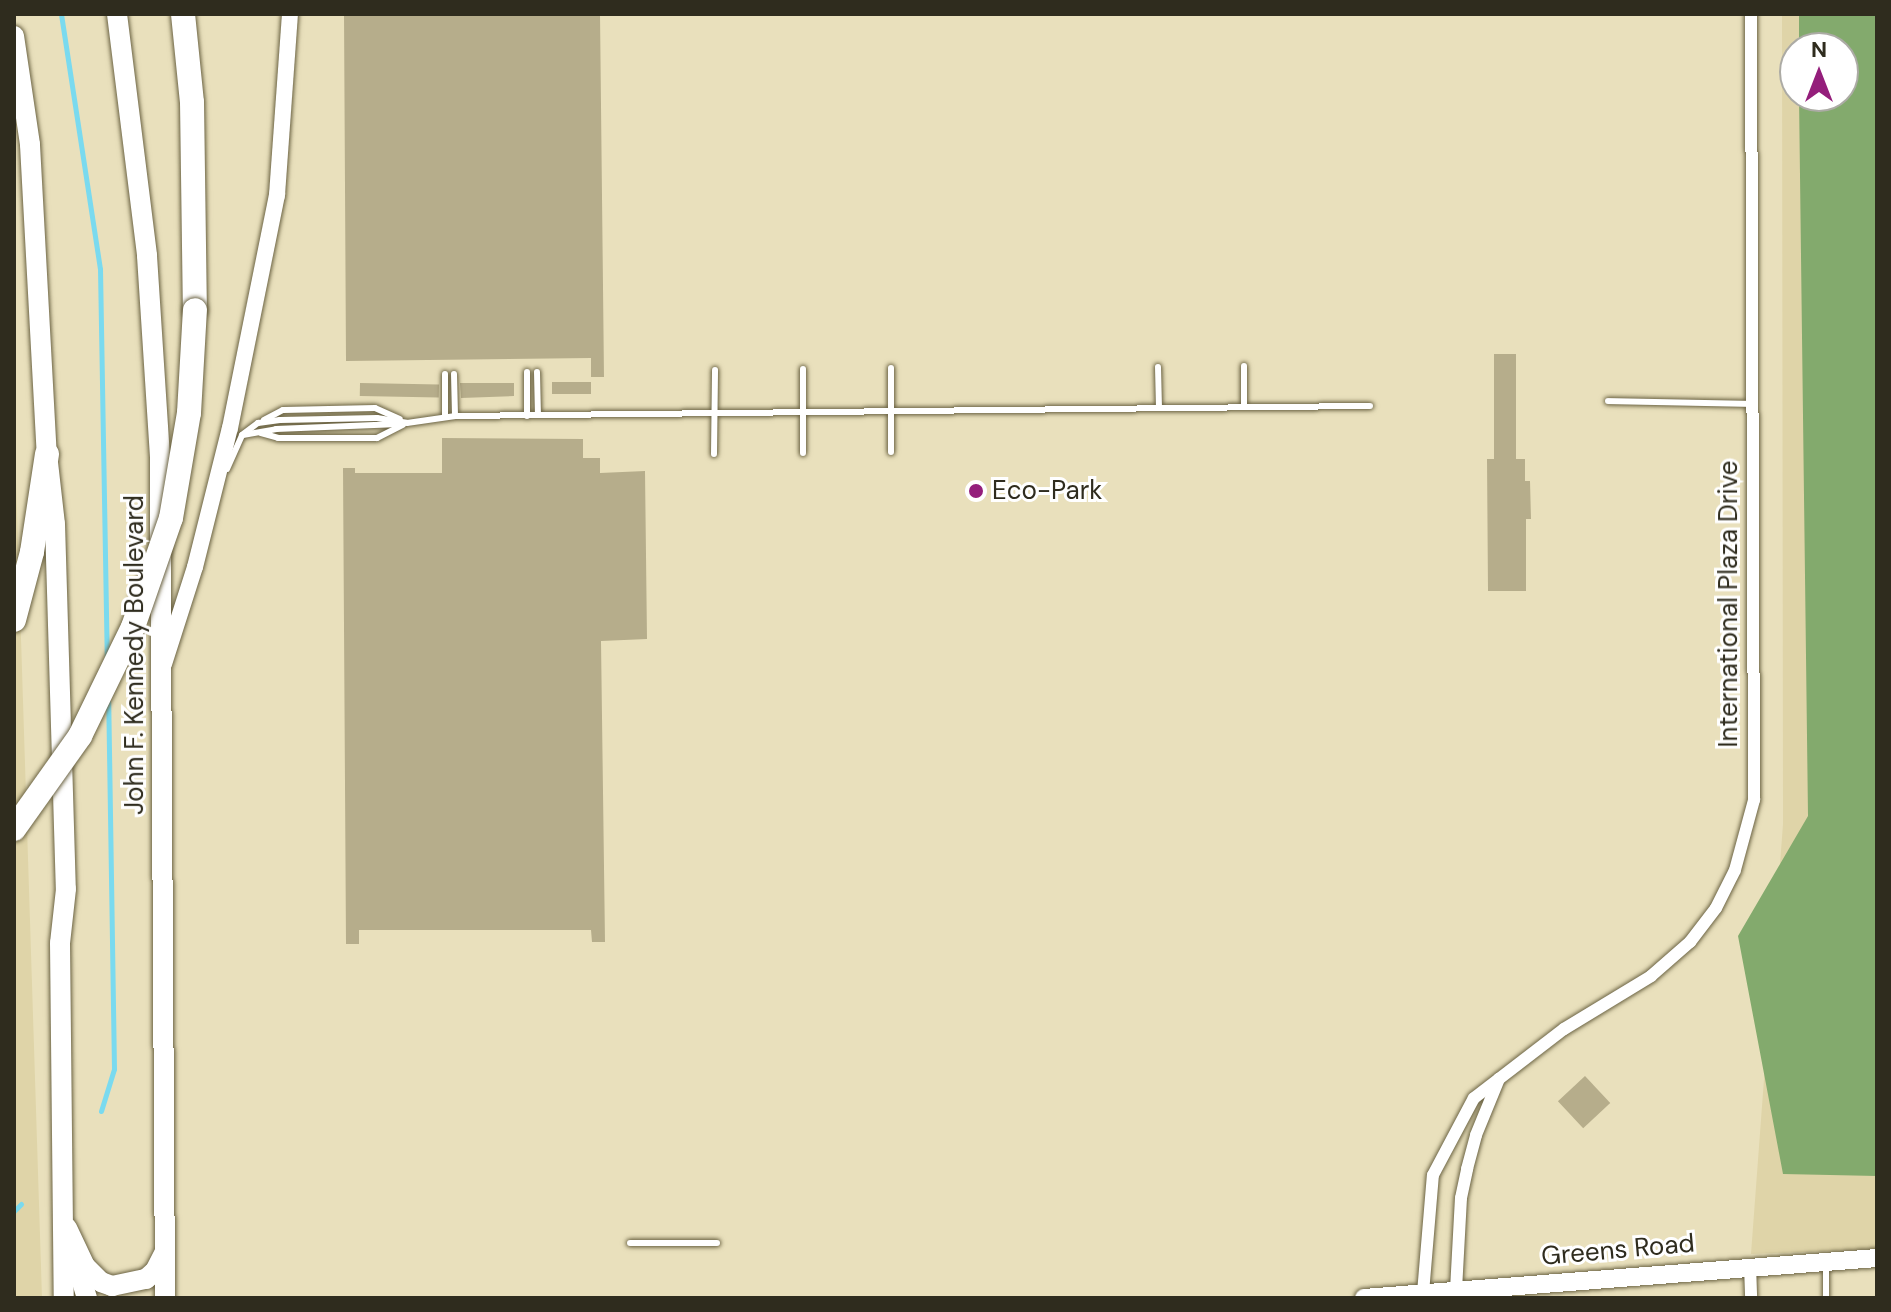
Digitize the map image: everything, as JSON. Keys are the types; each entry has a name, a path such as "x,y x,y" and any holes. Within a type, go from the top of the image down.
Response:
{"highway":[{"name":"John F. Kennedy Boulevard","path":"117,14 147,256 160,457 165,1298"},
{"path":"14,829 80,736 133,627 171,518 189,413 195,310 192,102 183,14"},
{"path":"14,36 30,145 47,454 55,524 65,866 60,943 64,1298"},
{"path":"14,620 32,552 47,454"},
{"path":"64,1221 85,1266 101,1282 112,1286 146,1279 155,1271 165,1252"},
{"path":"64,1221 87,1298"},
{"path":"153,1298 165,1252"}],"main road":[{"name":"Greens Road","path":"1364,1298 1456,1294 1750,1265 1877,1258"}],"street":[{"path":"161,673 195,567 230,428 277,195 290,14"},
{"name":"International Plaza Drive","path":"1423,1295 1433,1175 1474,1098 1564,1029 1651,976 1690,942 1716,908 1735,870 1754,800 1751,14"},
{"path":"1456,1294 1464,1183 1476,1135 1499,1079"},
{"path":"1750,1265 1751,1298"}],"lane":[{"path":"1244,366 1244,407"},
{"path":"1158,367 1159,407"},
{"path":"891,368 891,452"},
{"path":"803,369 803,453"},
{"path":"714,454 715,370"},
{"path":"527,372 527,416"},
{"path":"537,372 538,415"},
{"path":"445,374 445,416"},
{"path":"454,374 455,416"},
{"path":"1608,401 1752,404"},
{"path":"242,435 258,432 278,438 377,438 407,423 445,416 1370,406"},
{"path":"195,567 242,435 258,423 332,417 377,418 407,423"},
{"path":"630,1243 717,1243"},
{"path":"1825,1261 1826,1298"}],"shaded area":[{"path":"1782,14 1877,14 1877,1249 1751,1254 1783,824 1782,112 1859,112 1859,32 1782,32"},
{"path":"14,418 42,1298 14,1298"}],"green space":[{"path":"1799,14 1877,14 1877,1176 1783,1174 1738,936 1808,816 1799,112 1859,112 1859,32 1799,32"}],"building":[{"path":"344,14 600,14 604,377 591,377 591,358 346,361"},
{"path":"1494,354 1516,354 1516,459 1525,459 1525,481 1530,481 1531,519 1526,519 1526,591 1488,591 1487,459 1494,459"},
{"path":"552,382 591,382 591,394 552,394"},
{"path":"360,383 439,384 439,397 360,396"},
{"path":"460,383 514,383 514,396 461,398"},
{"path":"442,438 583,439 583,458 600,458 600,473 645,471 647,639 601,641 605,942 592,942 591,930 359,930 359,944 346,944 343,468 355,468 355,473 442,473"},
{"path":"1585,1076 1610,1103 1583,1128 1558,1101"}],"waterway":[{"path":"61,14 100,269 107,660"},
{"path":"101,1111 114,1069 108,702"},
{"path":"14,1211 21,1204"}],"place":[{"name":"Eco-Park","path":"976,491"}]}
